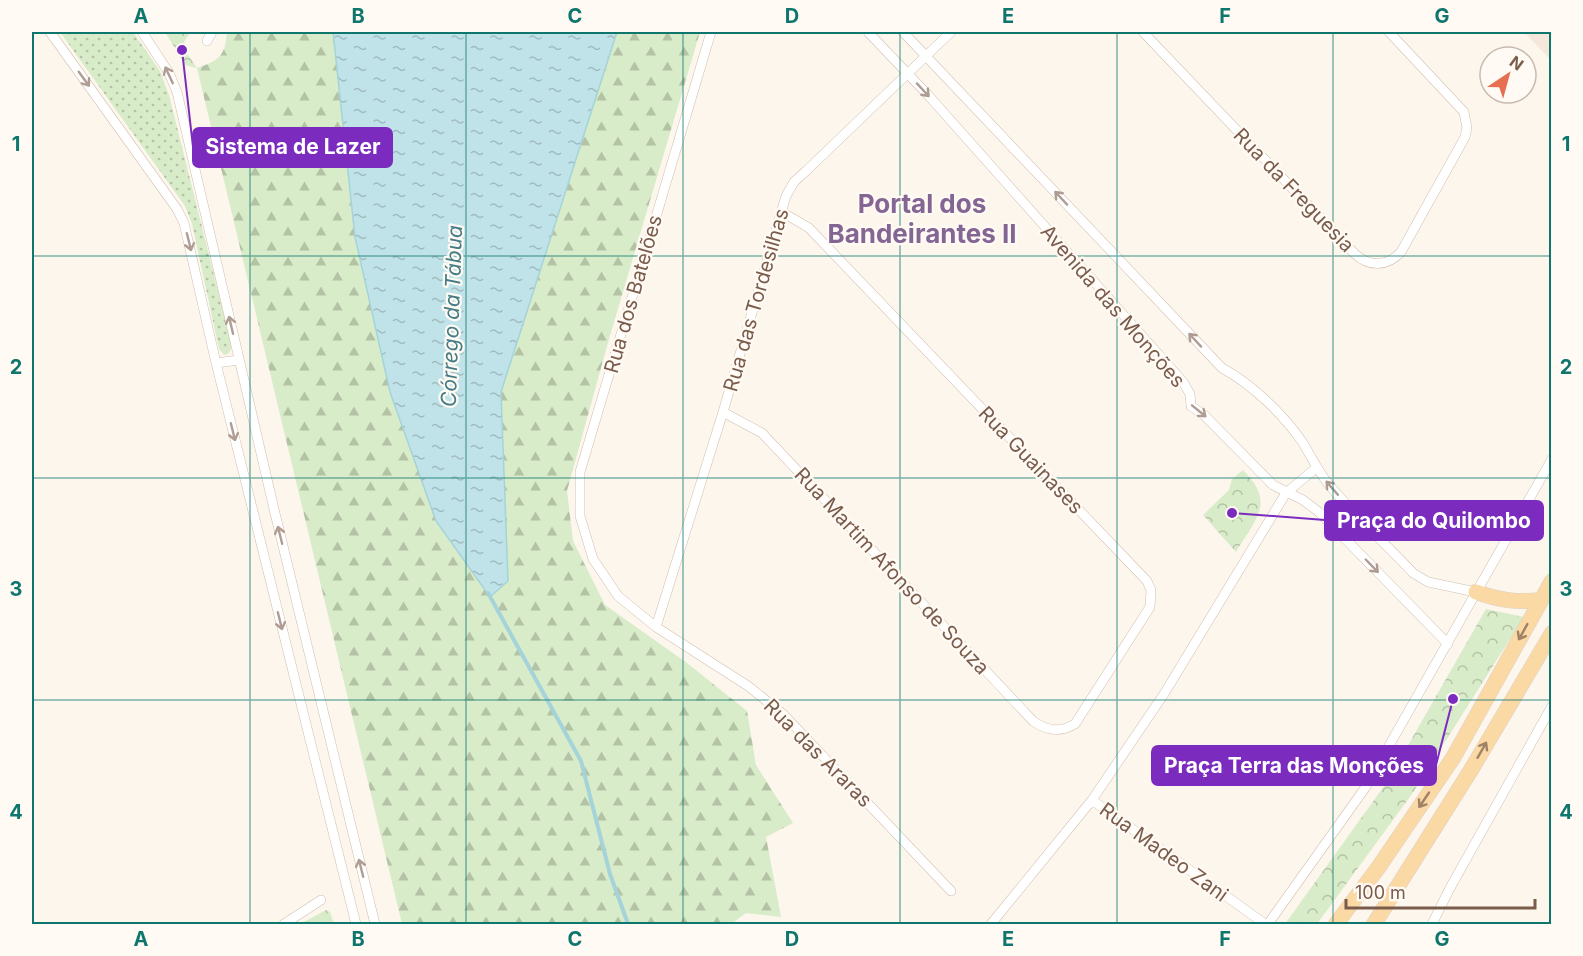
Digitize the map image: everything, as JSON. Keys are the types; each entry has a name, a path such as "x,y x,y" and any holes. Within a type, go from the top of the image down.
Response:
{"main road":[{"path":"1336,924 1378,868 1452,758 1551,581"},
{"path":"1476,592 1500,600 1521,603 1541,600"},
{"path":"1374,924 1471,770 1551,633"}],"street":[{"path":"50,32 177,208 184,224 216,363 356,924"},
{"path":"142,32 170,73 177,92 375,924"},
{"path":"207,41 212,32"},
{"name":"Rua dos Batelões","path":"594,559 580,516 580,472 711,32"},
{"name":"Avenida das Monções","path":"868,32 1183,382 1190,394 1191,406 1204,415 1274,486 1303,500 1319,512 1448,644"},
{"name":"Avenida das Monções","path":"903,32 1222,368 1242,381 1270,405 1302,442 1316,468 1331,487 1413,573 1428,582 1476,592"},
{"name":"Rua das Tordesilhas","path":"656,627 723,412 786,196 794,183 951,32"},
{"name":"Rua da Freguesia","path":"1143,32 1355,254 1370,264 1387,263 1401,252 1465,137 1467,120 1464,112 1389,32"},
{"name":"Rua Guainases","path":"782,212 809,228 1147,581 1152,598 1146,615 1075,724 1058,730"},
{"path":"216,363 239,360"},
{"name":"Rua Martim Afonso de Souza","path":"723,412 762,433 1033,721 1049,730 1058,730"},
{"path":"1266,924 1365,788 1551,459"},
{"path":"991,924 1092,800 1164,694 1286,493 1316,468"},
{"name":"Rua das Araras","path":"594,559 618,596 656,627 748,686 783,714 951,891"},
{"path":"1432,924 1551,706"},
{"name":"Rua Madeo Zani","path":"1092,800 1266,924"},
{"path":"284,924 321,900"}],"shaded area":[{"path":"1524,32 1551,32 1551,60 1538,45"}],"green space":[{"path":"60,32 133,32 160,71 169,95 232,347 228,354 224,355 219,349 192,224 185,206"},
{"path":"165,32 190,33 184,42 188,55 197,68 185,65"},
{"path":"227,32 333,32 355,237 390,392 436,521 508,580 501,392 617,32 700,32 609,339 567,491 573,541 605,605 687,663 747,711 756,765 793,823 766,837 781,917 746,913 731,924 402,924 197,68 220,56 225,47"},
{"path":"1243,470 1259,492 1261,501 1256,520 1236,552 1203,515 1229,490 1232,479"},
{"path":"1486,609 1524,617 1412,794 1317,924 1285,924 1387,782"},
{"path":"326,910 330,912 334,924 300,924"}],"water":[{"path":"333,32 617,32 501,392 508,581 490,597 436,521 390,392 355,237"}],"waterway":[{"name":"Córrego da Tábua","path":"488,593 581,761 610,874 628,924"}],"place":[{"name":"Sistema de Lazer","path":"182,50"},
{"name":"Praça do Quilombo","path":"1232,513"},
{"name":"Praça Terra das Monções","path":"1453,699"}],"district":[{"name":"Portal dos Bandeirantes II","path":"922,218"}]}
